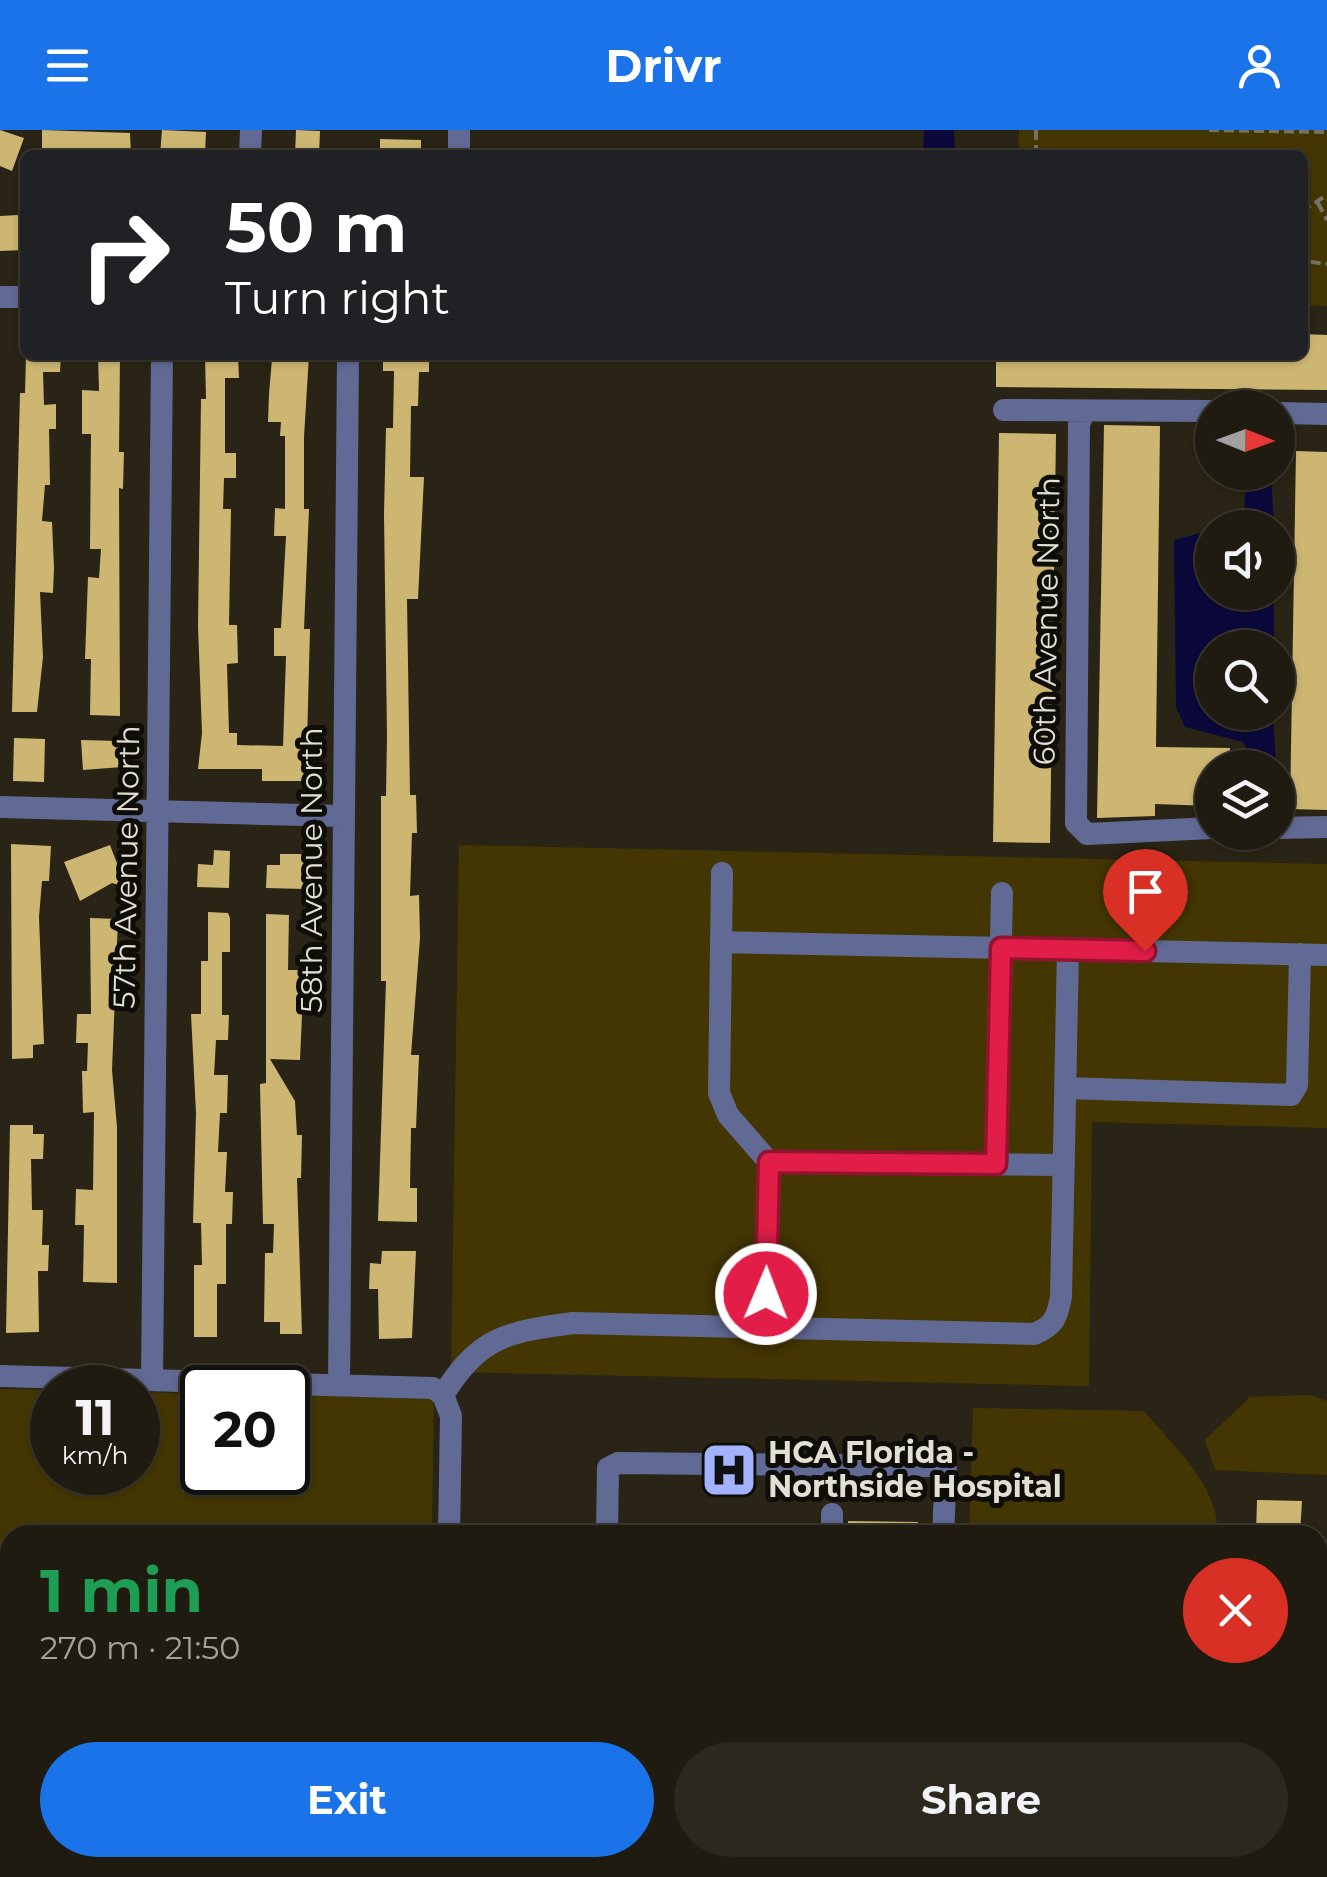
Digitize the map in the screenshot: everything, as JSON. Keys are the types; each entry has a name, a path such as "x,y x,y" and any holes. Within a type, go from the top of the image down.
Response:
{"street":[{"name":"57th Avenue North","path":"152,1365 162,360"},
{"name":"58th Avenue North","path":"339,1385 348,360"},
{"path":"1004,410 1195,411"},
{"name":"60th Avenue North","path":"1084,412 1079,424 1074,814 1087,834 1195,829"},
{"path":"1295,413 1327,414"},
{"path":"0,807 342,816"},
{"path":"1295,828 1327,828"},
{"path":"722,873 719,1093 728,1115 769,1162 765,1328"},
{"path":"996,1164 1002,893"},
{"path":"721,942 1327,955"},
{"path":"443,1395 465,1360 501,1337 573,1324 1034,1334 1049,1328 1057,1320 1061,1298 1068,949"},
{"path":"1064,1088 1291,1095 1297,1085 1300,954"},
{"path":"769,1162 1064,1165"},
{"path":"0,1376 30,1377"},
{"path":"160,1380 433,1388 443,1395 451,1416 449,1525"},
{"path":"607,1525 608,1468 618,1462 934,1466 946,1470 943,1525"}],"path":[{"path":"1208,130 1327,132"},
{"path":"1308,207 1327,195"},
{"path":"1318,203 1327,220"}],"shaded area":[{"path":"924,130 954,130 955,150 923,150"},
{"path":"1019,130 1327,130 1327,306 1308,305 1308,150 1019,150"},
{"path":"1246,490 1272,490 1273,510 1244,510"},
{"path":"1195,534 1195,610 1274,610 1274,630 1195,630 1195,730 1185,727 1176,707 1174,540"},
{"path":"1197,730 1274,730 1275,750 1247,750 1243,742"},
{"path":"459,845 1327,864 1327,1128 1092,1122 1089,1386 451,1372"},
{"path":"0,1389 30,1390 30,1495 160,1495 160,1393 180,1393 180,1495 310,1495 310,1396 434,1399 432,1525 0,1525"},
{"path":"1311,1395 1327,1401 1327,1475 1215,1470 1205,1440 1250,1397"},
{"path":"973,1408 1144,1411 1203,1483 1217,1525 969,1525"}],"building":[{"path":"0,130 24,138 12,171 0,166"},
{"path":"42,130 130,133 131,150 42,150"},
{"path":"162,130 206,132 205,150 160,150"},
{"path":"296,130 320,131 319,150 295,150"},
{"path":"380,139 421,140 421,150 380,150"},
{"path":"18,215 20,250 0,251 0,216"},
{"path":"1308,334 1327,335 1327,390 996,387 996,360 1308,360"},
{"path":"26,360 61,360 60,372 43,372 44,405 56,404 56,429 49,429 50,485 45,485 42,521 52,522 54,568 53,593 40,592 43,657 37,712 12,712 20,393 25,393"},
{"path":"98,360 120,360 119,452 124,452 123,489 119,488 120,716 90,715 91,659 85,659 88,577 99,578 101,549 90,549 91,434 82,434 82,390 99,391"},
{"path":"205,360 238,360 239,378 225,378 225,453 236,453 236,478 224,478 223,509 231,509 229,625 237,625 238,663 227,664 229,733 237,733 237,745 283,746 286,656 274,656 274,628 281,628 286,536 274,536 275,508 285,509 285,436 280,436 281,422 268,422 269,394 272,360 309,360 304,437 304,509 309,509 304,629 310,629 306,781 262,781 262,769 198,769 202,733 198,626 201,399 206,399"},
{"path":"383,360 429,360 429,372 419,372 418,406 411,406 410,477 424,477 418,599 407,599 410,795 416,795 417,833 412,833 410,896 419,895 420,938 411,1055 419,1055 416,1128 411,1128 410,1188 417,1188 417,1222 378,1221 386,981 381,981 381,796 386,796 387,736 384,514 386,428 393,428 394,371 383,371"},
{"path":"1104,425 1160,426 1156,747 1230,750 1195,750 1195,805 1155,804 1155,816 1097,818"},
{"path":"999,433 1056,434 1050,843 993,842"},
{"path":"1296,451 1327,452 1327,810 1295,809 1295,750 1291,750 1291,730 1295,730"},
{"path":"14,738 45,739 44,782 13,781"},
{"path":"81,740 120,741 122,767 83,770"},
{"path":"11,844 51,846 49,881 42,881 39,917 44,1044 33,1045 33,1058 12,1059"},
{"path":"110,845 118,866 135,871 129,888 112,883 80,901 64,862"},
{"path":"214,850 230,851 229,888 197,887 198,864 213,865"},
{"path":"280,854 306,854 305,889 266,888 267,865 280,865"},
{"path":"208,912 228,913 230,918 230,952 222,952 222,1015 229,1015 228,1040 216,1040 214,1075 228,1075 227,1113 220,1113 218,1152 227,1152 225,1192 233,1192 232,1224 226,1224 226,1284 217,1284 217,1337 194,1337 194,1265 202,1265 201,1223 193,1223 196,1113 191,1014 201,1014 201,961 208,961"},
{"path":"266,914 289,915 288,970 304,970 300,1060 270,1059 295,1101 297,1135 302,1135 301,1178 297,1178 302,1334 280,1334 280,1322 264,1322 265,1253 273,1253 274,1224 263,1224 260,1084 266,1083"},
{"path":"90,918 118,919 112,1070 117,1127 117,1283 83,1282 84,1225 75,1225 76,1189 93,1190 94,1112 83,1113 82,1071 87,1071 88,1043 76,1043 77,1014 91,1014"},
{"path":"10,1125 33,1125 33,1134 44,1134 43,1159 31,1159 32,1210 43,1210 42,1245 49,1245 48,1271 38,1271 39,1332 6,1333"},
{"path":"382,1251 416,1251 412,1338 379,1339 378,1289 369,1289 370,1263 381,1264"},
{"path":"1257,1500 1302,1501 1301,1525 1256,1525"},
{"path":"848,1521 918,1522 918,1525 848,1525"}],"place":[{"name":"HCA Florida - Northside Hospital","path":"729,1470"}],"route":[{"path":"766,1294 769,1162 996,1164 1001,948 1145,951"}]}
